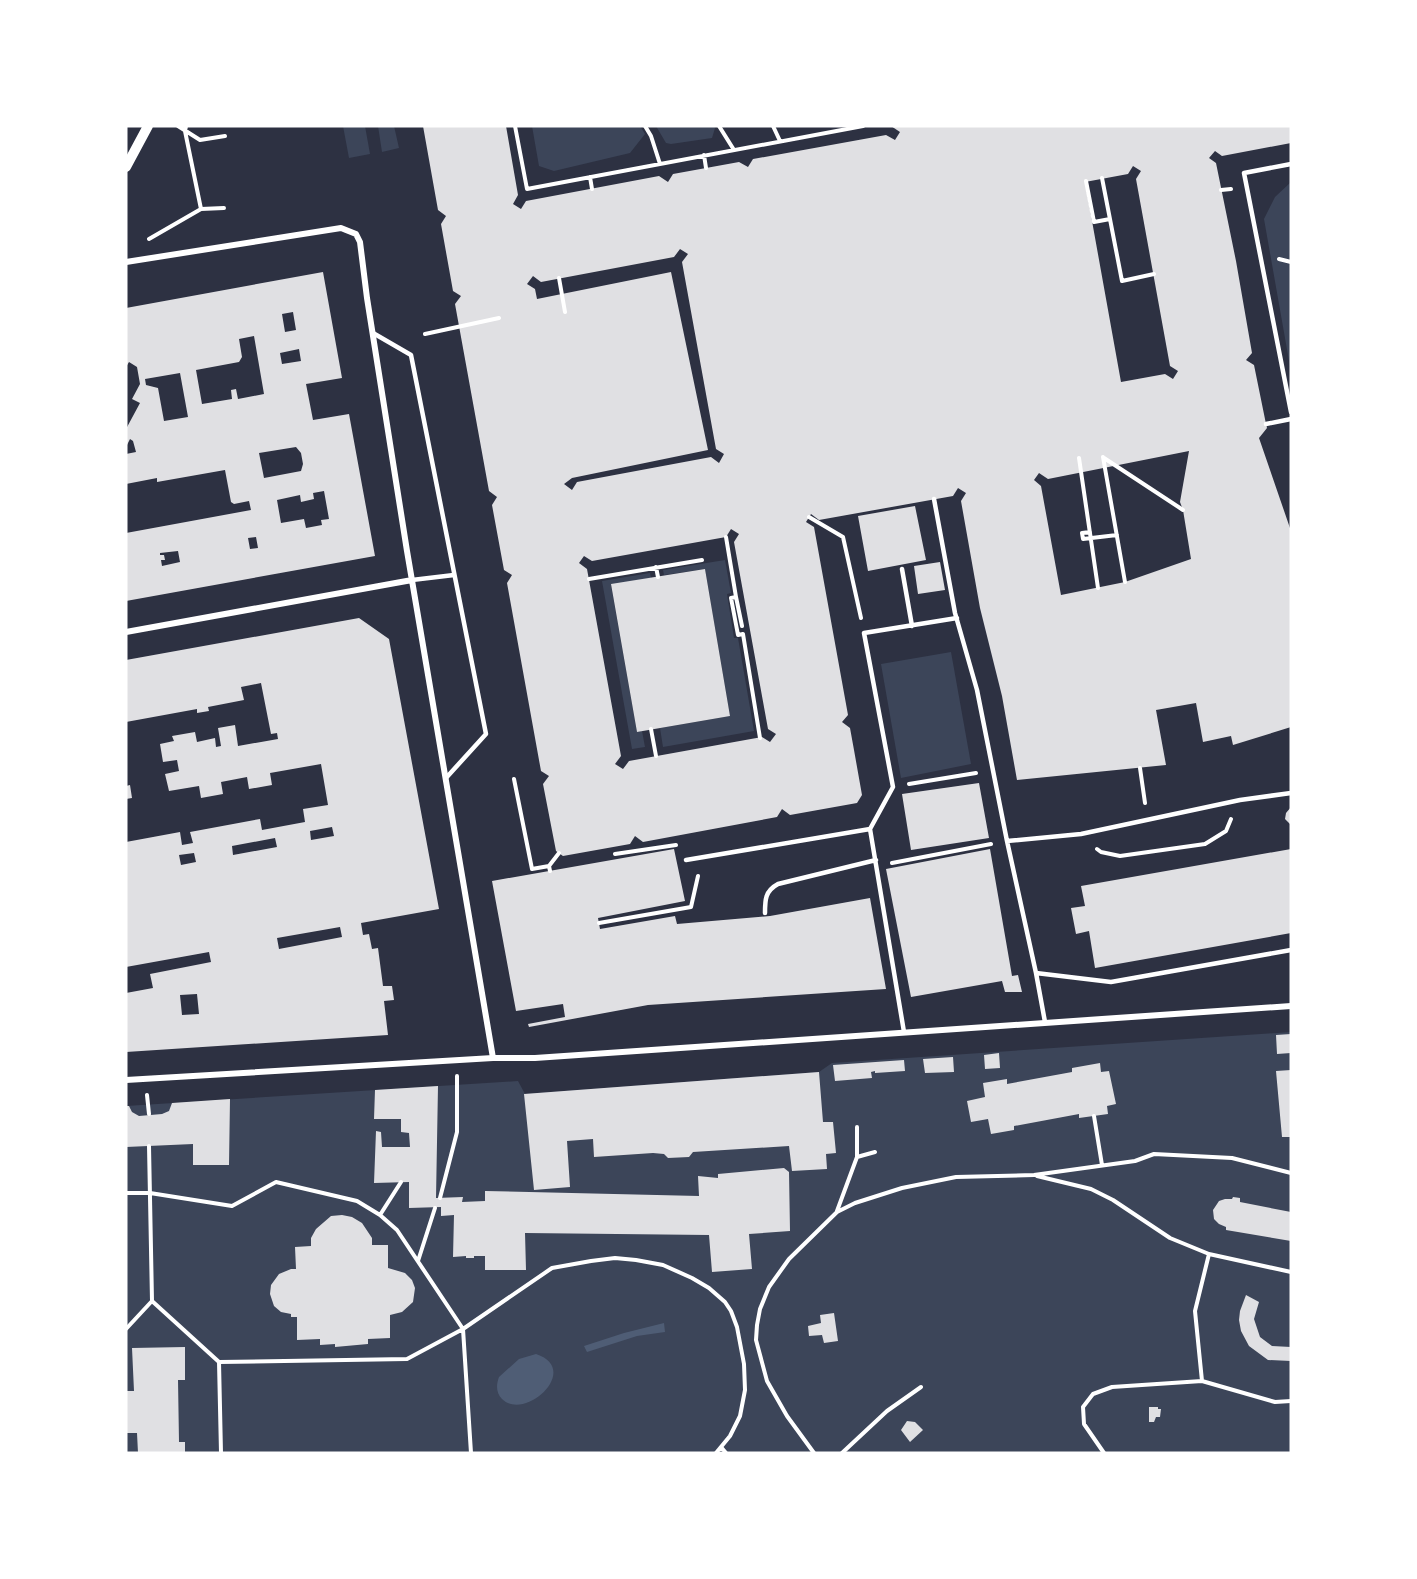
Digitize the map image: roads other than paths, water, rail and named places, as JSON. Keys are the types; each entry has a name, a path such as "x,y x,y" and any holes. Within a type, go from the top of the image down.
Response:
{"street":[{"path":"126,167 148,126"},
{"path":"126,261 341,228 356,234 360,242 412,580 493,1058"},
{"path":"126,632 412,580"},
{"path":"126,1080 493,1058 535,1058 1291,1006"}],"lane":[{"path":"1291,164 1244,173 1291,412"},
{"path":"373,333 411,355 486,734 446,778"},
{"path":"1266,424 1291,419"},
{"path":"934,499 957,618 977,690 991,770 1045,1022"},
{"path":"902,569 912,626"},
{"path":"412,580 454,575"},
{"path":"904,1032 870,829 893,787 864,633 957,618"},
{"path":"1007,841 1081,834 1240,800 1291,793"},
{"path":"686,860 870,829"},
{"path":"765,913 766,897 771,888 778,884 876,863"},
{"path":"1036,973 1111,982 1291,950"}]}
